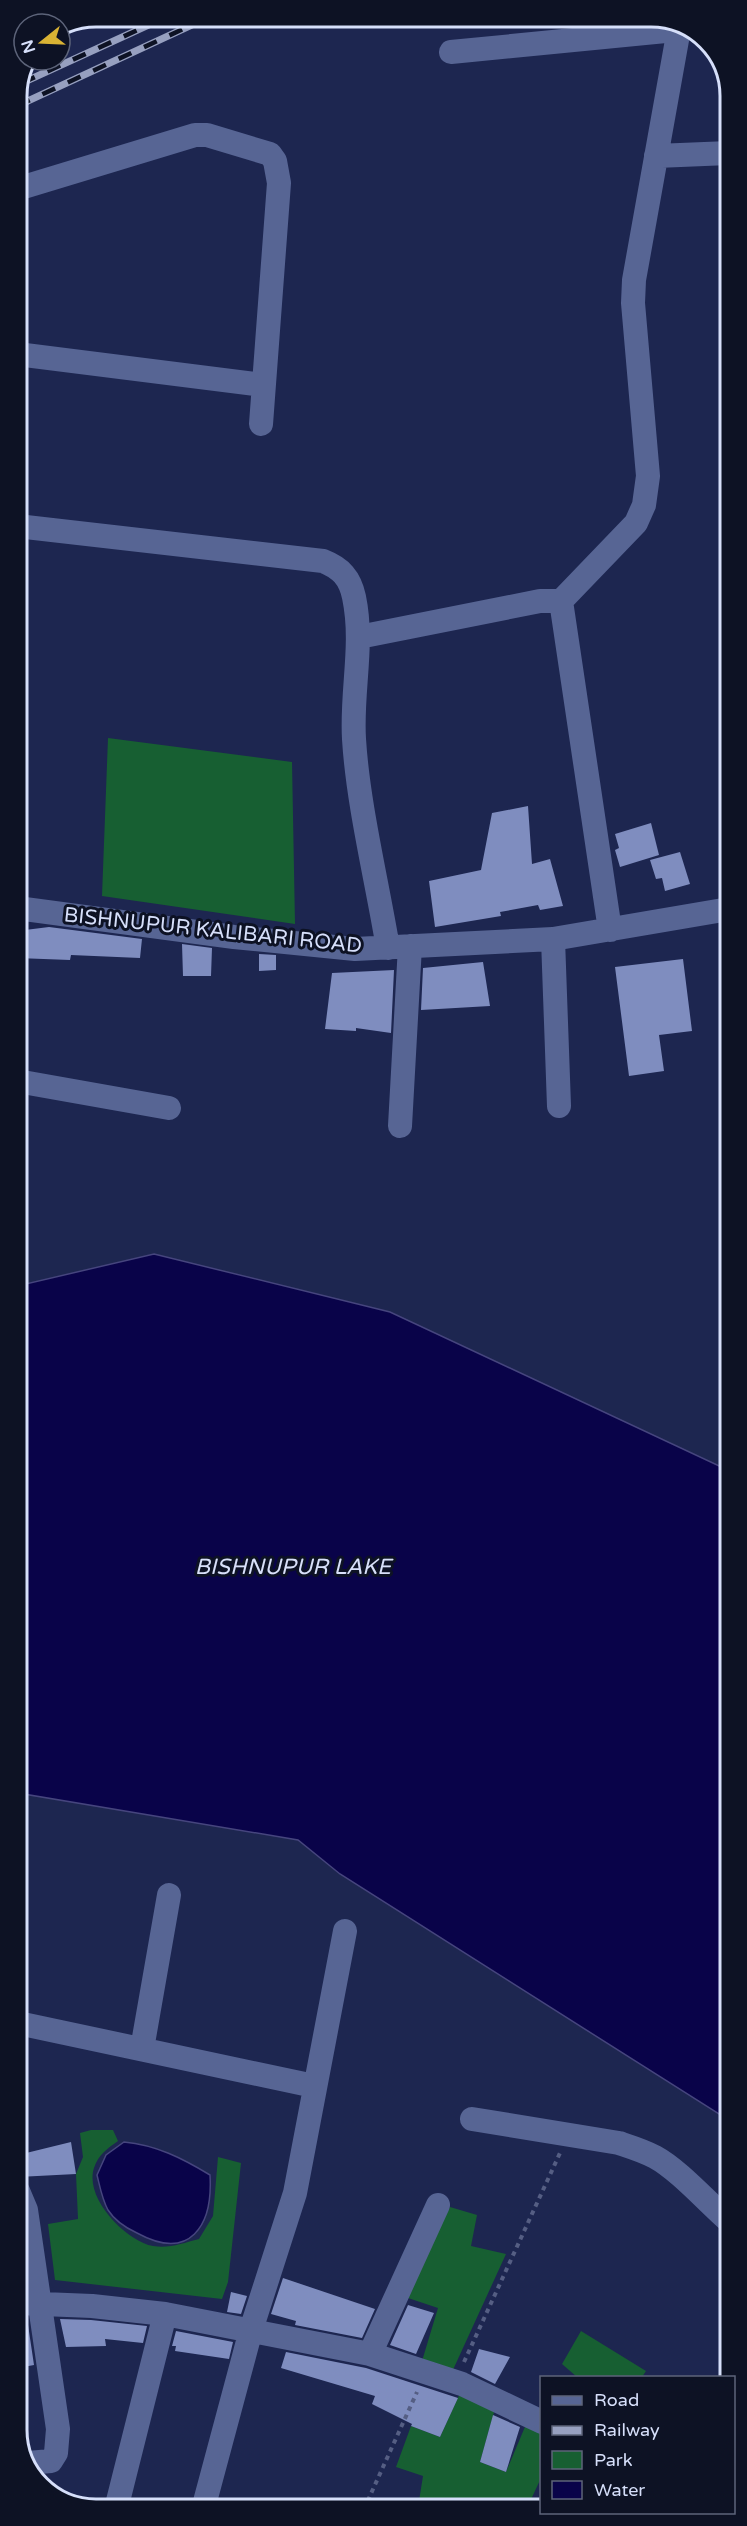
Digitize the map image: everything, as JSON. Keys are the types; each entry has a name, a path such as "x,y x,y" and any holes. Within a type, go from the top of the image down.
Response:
{"street":[{"path":"451,52 671,30"},
{"path":"359,637 540,601 561,601 636,523 644,505 648,476 633,303 638,255 656,156 682,34"},
{"path":"27,186 195,135 207,135 270,154 275,161 279,183 261,424"},
{"path":"656,156 720,153"},
{"path":"27,355 263,385"},
{"path":"27,527 323,561 339,568 347,578 354,596 359,637 353,714 355,755 399,947 400,1126"},
{"path":"561,601 610,930"},
{"name":"BISHNUPUR KALIBARI ROAD","path":"27,909 320,947 399,947 554,939 720,911"},
{"path":"554,939 560,1106"},
{"path":"27,1083 169,1108"},
{"path":"142,2049 169,1895"},
{"path":"206,2499 251,2330 295,2193 345,1931"},
{"path":"27,2025 314,2086"},
{"path":"472,2119 619,2143 655,2157 720,2213"},
{"path":"370,2354 438,2205"},
{"path":"27,2241 29,2302 58,2429 56,2453 51,2461 35,2462"},
{"path":"29,2302 165,2314 370,2354 455,2381 540,2421"},
{"path":"119,2499 165,2314"}],"path":[{"path":"455,2381 558,2160 567,2134"},
{"path":"369,2499 426,2372"}],"green space":[{"path":"108,738 292,762 295,924 102,896"},
{"path":"91,2130 113,2130 118,2141 107,2149 94,2168 95,2192 101,2205 131,2236 153,2246 170,2246 199,2239 213,2216 218,2157 241,2163 228,2282 222,2299 55,2280 48,2224 78,2219 76,2174 83,2157 80,2133"},
{"path":"450,2207 477,2215 471,2246 506,2254 452,2372 422,2361 438,2308 405,2297"},
{"path":"581,2331 646,2371 643,2376 576,2376 562,2364"},
{"path":"461,2391 496,2405 480,2462 506,2472 527,2422 540,2428 540,2480 531,2499 419,2499 423,2476 396,2467 411,2426 440,2437"}],"water":[{"name":"BISHNUPUR LAKE","path":"154,1254 390,1312 720,1466 720,2115 340,1874 298,1840 27,1795 27,1284"},
{"path":"124,2142 168,2153 210,2175 210,2193 202,2223 194,2234 184,2241 171,2243 155,2241 129,2229 117,2221 108,2210 97,2175 106,2155"}],"building":[{"path":"528,806 532,864 550,859 563,906 540,910 538,905 500,912 501,916 435,927 429,881 481,870 492,813"},
{"path":"651,823 659,855 620,867 615,850 619,848 615,834"},
{"path":"680,852 690,884 665,891 662,878 656,879 650,860"},
{"path":"49,927 142,939 140,958 71,955 70,960 27,958 27,930"},
{"path":"182,944 212,948 211,976 183,976"},
{"path":"259,954 276,955 276,970 259,971"},
{"path":"683,959 692,1031 659,1035 664,1071 629,1076 615,967"},
{"path":"483,962 490,1006 421,1010 423,968"},
{"path":"394,970 391,1033 356,1028 356,1031 325,1029 332,973"},
{"path":"71,2142 76,2174 27,2177 27,2153"},
{"path":"283,2278 375,2309 362,2338 295,2325 296,2321 271,2314"},
{"path":"231,2292 247,2296 241,2314 227,2312"},
{"path":"408,2305 434,2313 416,2354 390,2345"},
{"path":"27,2318 34,2365 27,2366"},
{"path":"60,2319 147,2326 143,2343 105,2339 106,2346 66,2347"},
{"path":"176,2331 233,2342 229,2359 175,2351 176,2346 172,2346"},
{"path":"479,2349 510,2357 495,2384 471,2372"},
{"path":"286,2352 366,2368 458,2398 440,2437 411,2426 412,2424 372,2404 375,2396 281,2368"},
{"path":"493,2415 520,2427 506,2472 480,2462"}],"railway":[{"path":"29,80 144,27"},
{"path":"27,101 187,27"}]}
